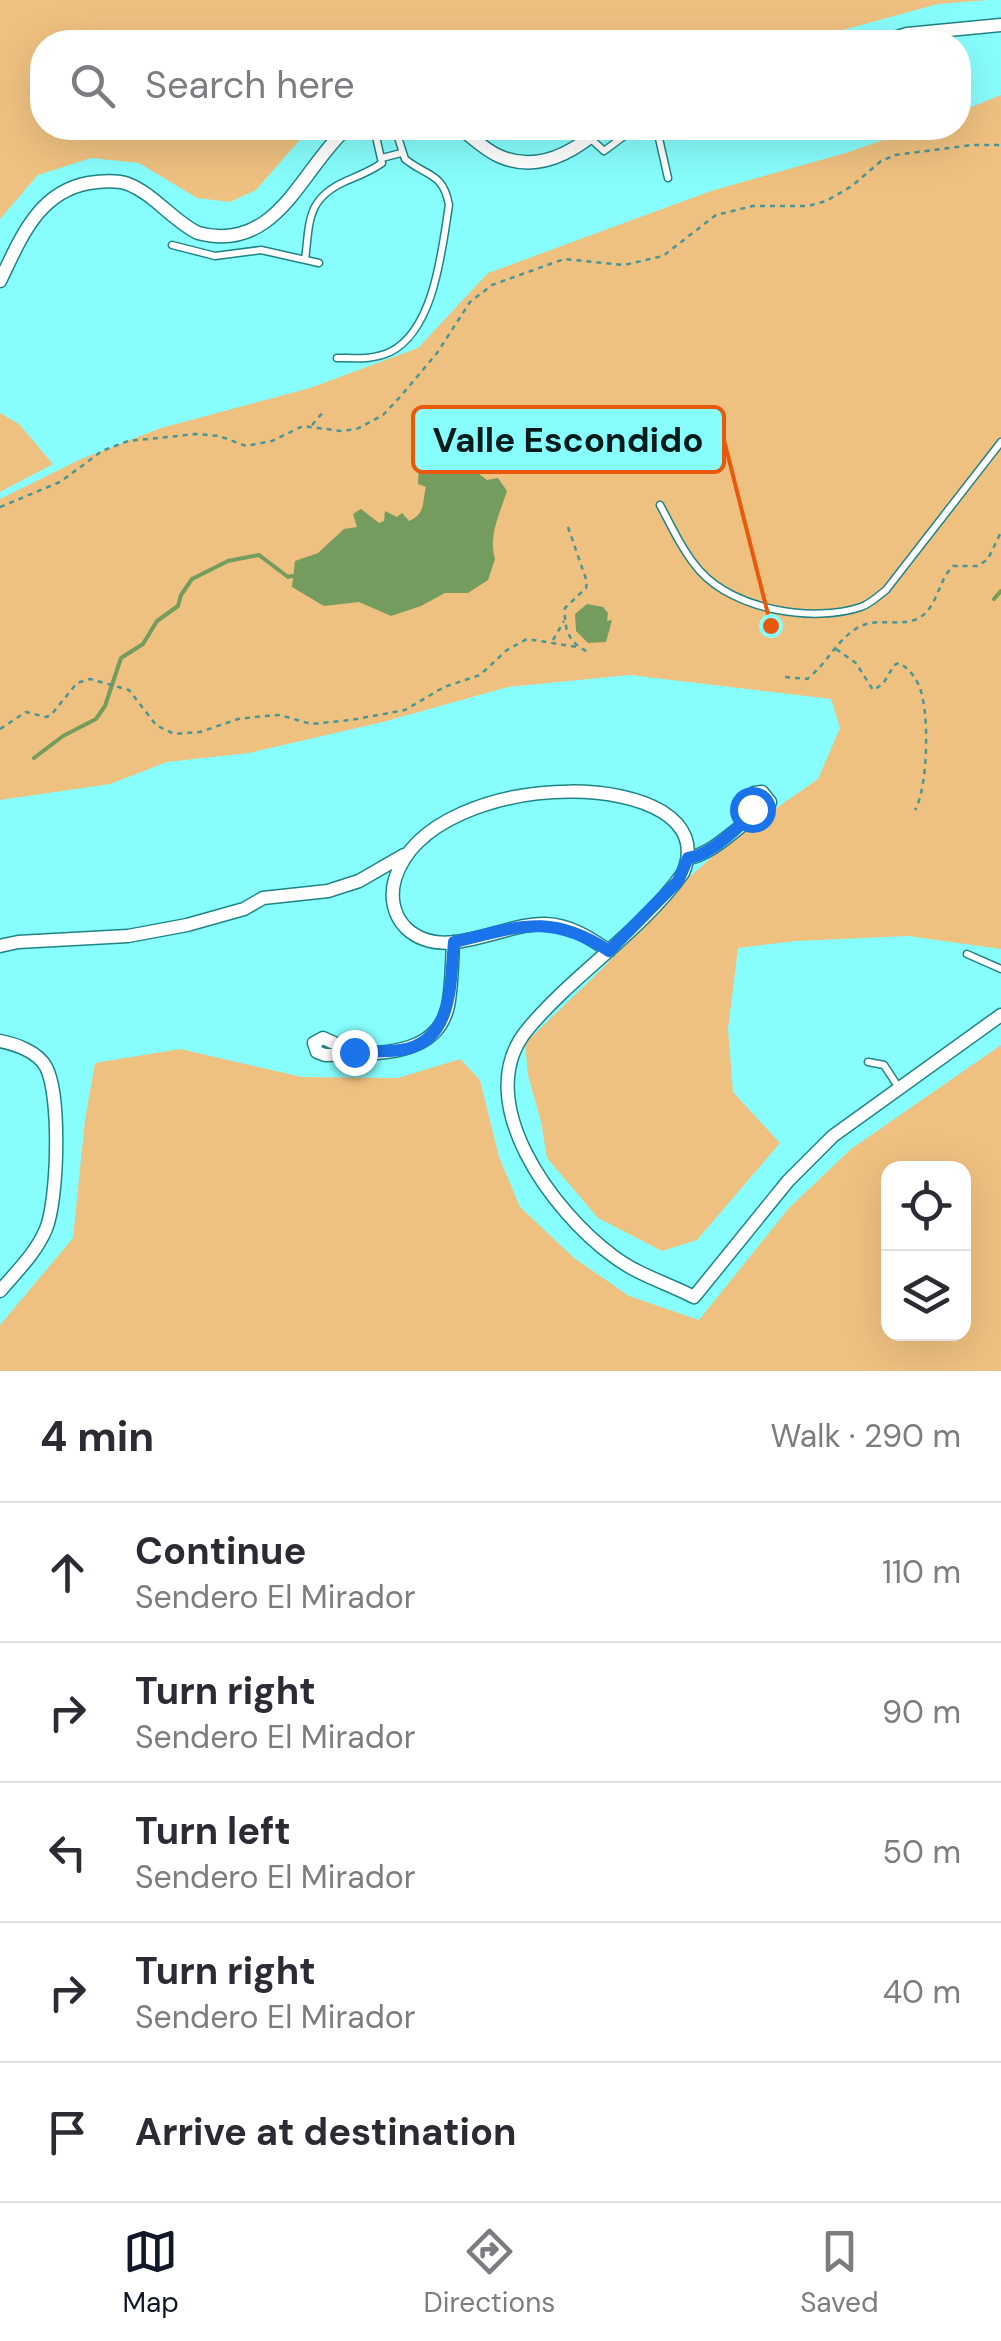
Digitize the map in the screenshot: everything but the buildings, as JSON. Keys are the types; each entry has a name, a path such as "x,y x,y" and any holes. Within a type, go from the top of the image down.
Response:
{"street":[{"path":"945,30 1001,24"},
{"path":"0,281 36,215 50,198 68,187 96,181 127,184 198,234 232,236 255,228 280,212 338,140"},
{"path":"476,140 497,155 540,162 573,151 586,140"},
{"path":"0,946 158,931 230,913 264,898 328,891 410,852 442,825 478,805 513,796 566,792 630,799 661,810 682,831 688,858 678,881 526,1031 508,1060 507,1091 513,1120 533,1166 579,1228 636,1273 694,1297 788,1181 833,1136 1001,1015"},
{"path":"688,858 704,853 755,812"},
{"path":"410,852 394,882 393,903 402,924 422,938 454,942 548,924 573,930 609,951"},
{"path":"382,868 394,882"},
{"path":"354,1052 404,1050 432,1035 447,1009 454,942"},
{"path":"0,1041 30,1052 46,1068 55,1133 54,1191 46,1227 32,1253 0,1291"}],"lane":[{"path":"305,260 311,215 319,197 382,163 377,140"},
{"path":"337,358 374,357 393,350 407,340 431,296 449,205 447,194 435,176 416,168 401,153 397,140"},
{"path":"599,140 604,152 619,140"},
{"path":"659,140 668,178"},
{"path":"382,158 401,153"},
{"path":"172,245 216,256 253,250 319,263"},
{"path":"660,505 701,573 726,591 759,604 799,612 837,613 865,606 886,590 1001,442"},
{"path":"967,954 1001,969"},
{"path":"868,1062 884,1065 899,1088"}],"path":[{"path":"0,507 60,482 102,451 128,441 196,434 219,436 246,446 311,426 341,431 357,429 382,415 437,353 470,302 492,284 564,259 624,265 663,256 716,215 753,206 808,206 826,201 895,155 1001,145"},
{"path":"311,426 324,411"},
{"path":"553,640 569,601 586,588 587,582 568,527"},
{"path":"786,677 806,680 835,648 871,622 921,617 931,606 944,574 954,566 978,566 988,559 1001,532"},
{"path":"564,620 566,632 578,646"},
{"path":"0,729 26,712 52,715 77,684 100,680 123,686 156,725 174,734 200,732 264,716 280,715 311,724 352,720 405,710 444,687 480,675 527,638 553,640 588,652"},
{"path":"835,648 856,663 873,690 878,690 894,664 905,665 917,681 923,699 924,788 915,810"}],"shaded area":[{"path":"0,0 988,0 938,4 843,30 30,30 30,140 300,140 256,190 230,202 197,198 139,163 91,158 38,175 0,219"},
{"path":"1001,95 1001,949 908,936 738,948 728,1029 733,1092 780,1143 697,1240 662,1251 598,1218 547,1158 528,1075 525,1043 604,967 662,901 736,836 818,779 840,728 831,699 630,675 508,687 383,722 249,753 167,762 110,784 0,800 0,499 81,459 161,428 310,388 418,348 488,273 711,191 883,140 971,140 971,107"},
{"path":"0,413 19,424 53,464 0,492"},
{"path":"470,439 479,450 479,474 487,480 498,478 507,491 494,533 495,559 488,580 468,593 445,593 391,616 359,602 324,606 292,587 295,561 318,553 344,529 357,527 353,514 361,509 379,523 384,521 385,511 397,517 402,513 409,521 418,515 426,487 418,484 419,466 426,457 436,460 450,442"},
{"path":"587,604 603,607 608,613 607,621 612,620 606,642 588,643 576,631 575,614"},
{"path":"1001,1045 1001,1371 0,1371 0,1325 73,1238 95,1063 180,1049 302,1077 398,1078 460,1059 480,1080 499,1157 520,1207 574,1258 629,1296 699,1320 789,1208 851,1149"}],"waterway":[{"path":"34,758 63,736 96,719 105,706 121,658 143,644 157,621 178,606 192,579 228,561 259,555 292,576"},
{"path":"994,599 1001,591"}],"place":[{"name":"Valle Escondido","path":"771,626"}],"route":[{"path":"354,1052 404,1050 432,1035 447,1009 454,942 548,924 573,930 609,951 678,881 688,858 698,856 721,840 752,816 752,809"}]}
